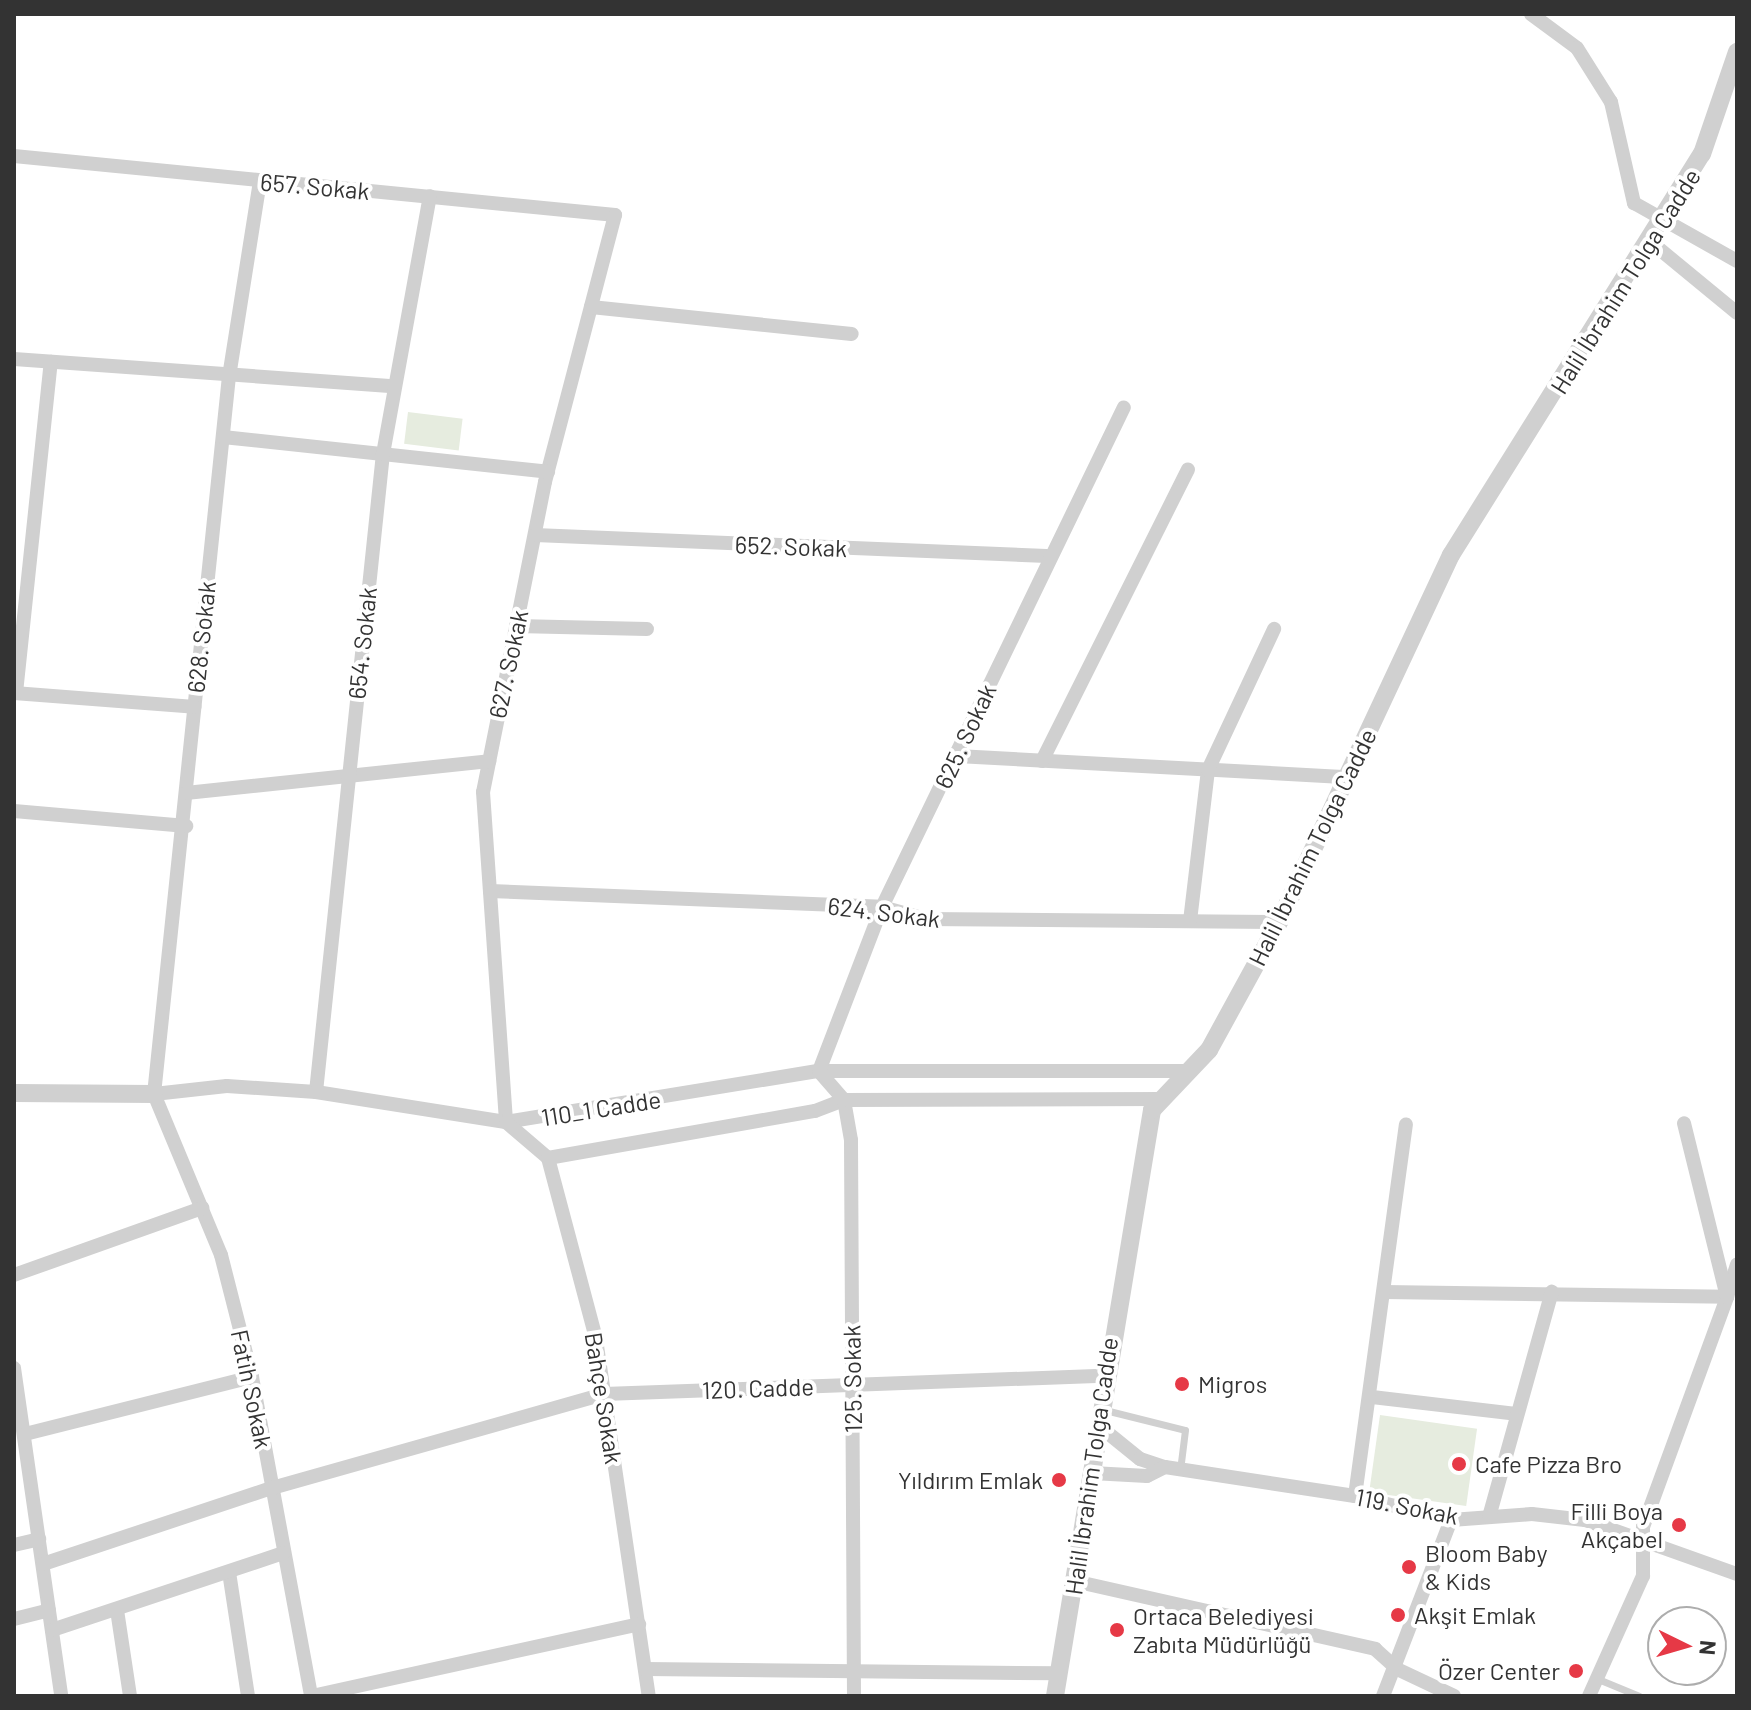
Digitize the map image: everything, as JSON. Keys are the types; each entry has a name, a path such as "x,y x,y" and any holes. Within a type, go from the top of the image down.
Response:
{"street":[{"path":"1531,14 1577,48 1611,102 1634,203 1666,218 1737,261"},
{"name":"Halil İbrahim Tolga Cadde","path":"1055,1696 1092,1473 1103,1376 1152,1110 1190,1071 1279,922 1451,555 1652,243 1702,154 1735,64"},
{"name":"657. Sokak","path":"14,156 615,215"},
{"name":"628. Sokak","path":"154,1094 186,826 194,707 229,376 260,181"},
{"name":"654. Sokak","path":"316,1092 383,454 430,196"},
{"name":"627. Sokak","path":"506,1122 483,792 548,472 615,215"},
{"path":"1652,243 1737,313"},
{"path":"591,307 852,334"},
{"path":"14,359 393,386"},
{"path":"51,362 15,693 194,707"},
{"name":"625. Sokak","path":"819,1071 882,907 957,756 1047,556 1124,407"},
{"path":"223,437 548,472"},
{"path":"1042,761 1188,469"},
{"name":"652. Sokak","path":"535,535 1047,556"},
{"path":"516,626 647,629"},
{"path":"1190,921 1208,770 1274,629"},
{"path":"957,756 1347,777"},
{"path":"186,793 489,761"},
{"path":"14,811 186,826"},
{"name":"624. Sokak","path":"490,891 882,907 925,919 1279,922"},
{"path":"819,1071 844,1100"},
{"name":"110_1 Cadde","path":"14,1093 154,1094 227,1086 316,1092 506,1122 819,1071 1190,1071"},
{"name":"Fatih Sokak","path":"154,1094 202,1208 252,1377 312,1696"},
{"name":"110_1 Cadde","path":"548,1158 815,1111 844,1100 1162,1099"},
{"name":"125. Sokak","path":"844,1100 852,1385 854,1696"},
{"path":"506,1122 548,1158"},
{"path":"1684,1123 1727,1297"},
{"path":"1355,1496 1372,1397 1406,1124"},
{"name":"Bahçe Sokak","path":"548,1158 604,1394 649,1696"},
{"path":"14,1275 202,1208"},
{"path":"1589,1696 1643,1576 1648,1541 1643,1527 1737,1264"},
{"path":"1384,1292 1552,1292 1727,1297"},
{"path":"1489,1517 1552,1292"},
{"path":"14,1368 61,1696"},
{"name":"120. Cadde","path":"43,1564 272,1488 604,1394 1103,1376"},
{"path":"25,1434 252,1377"},
{"path":"1372,1397 1516,1414"},
{"path":"1099,1417 1140,1459 1172,1468"},
{"path":"1092,1473 1147,1476 1172,1468"},
{"name":"119. Sokak","path":"1172,1468 1355,1496 1451,1520 1489,1517 1585,1520 1737,1574"},
{"path":"1383,1696 1397,1669 1451,1520"},
{"path":"14,1545 39,1539"},
{"path":"52,1630 284,1553"},
{"path":"229,1572 248,1696"},
{"path":"1074,1581 1375,1649 1397,1669 1454,1696"},
{"path":"14,1619 49,1610"},
{"path":"117,1610 130,1696"},
{"path":"312,1696 639,1624"},
{"path":"645,1669 1059,1673"}],"lane":[{"path":"1099,1417 1185,1430 1172,1468"},
{"path":"1598,1679 1639,1696"}],"shaded area":[{"path":"408,412 463,419 459,450 404,444"},
{"path":"1380,1415 1477,1429 1466,1506 1369,1492"}],"place":[{"name":"Migros","path":"1182,1384"},
{"name":"Cafe Pizza Bro","path":"1459,1464"},
{"name":"Yıldırım Emlak","path":"1059,1480"},
{"name":"Filli Boya Akçabel","path":"1679,1525"},
{"name":"Bloom Baby & Kids","path":"1409,1567"},
{"name":"Akşit Emlak","path":"1398,1615"},
{"name":"Ortaca Belediyesi Zabıta Müdürlüğü","path":"1117,1630"},
{"name":"Özer Center","path":"1576,1671"}]}
